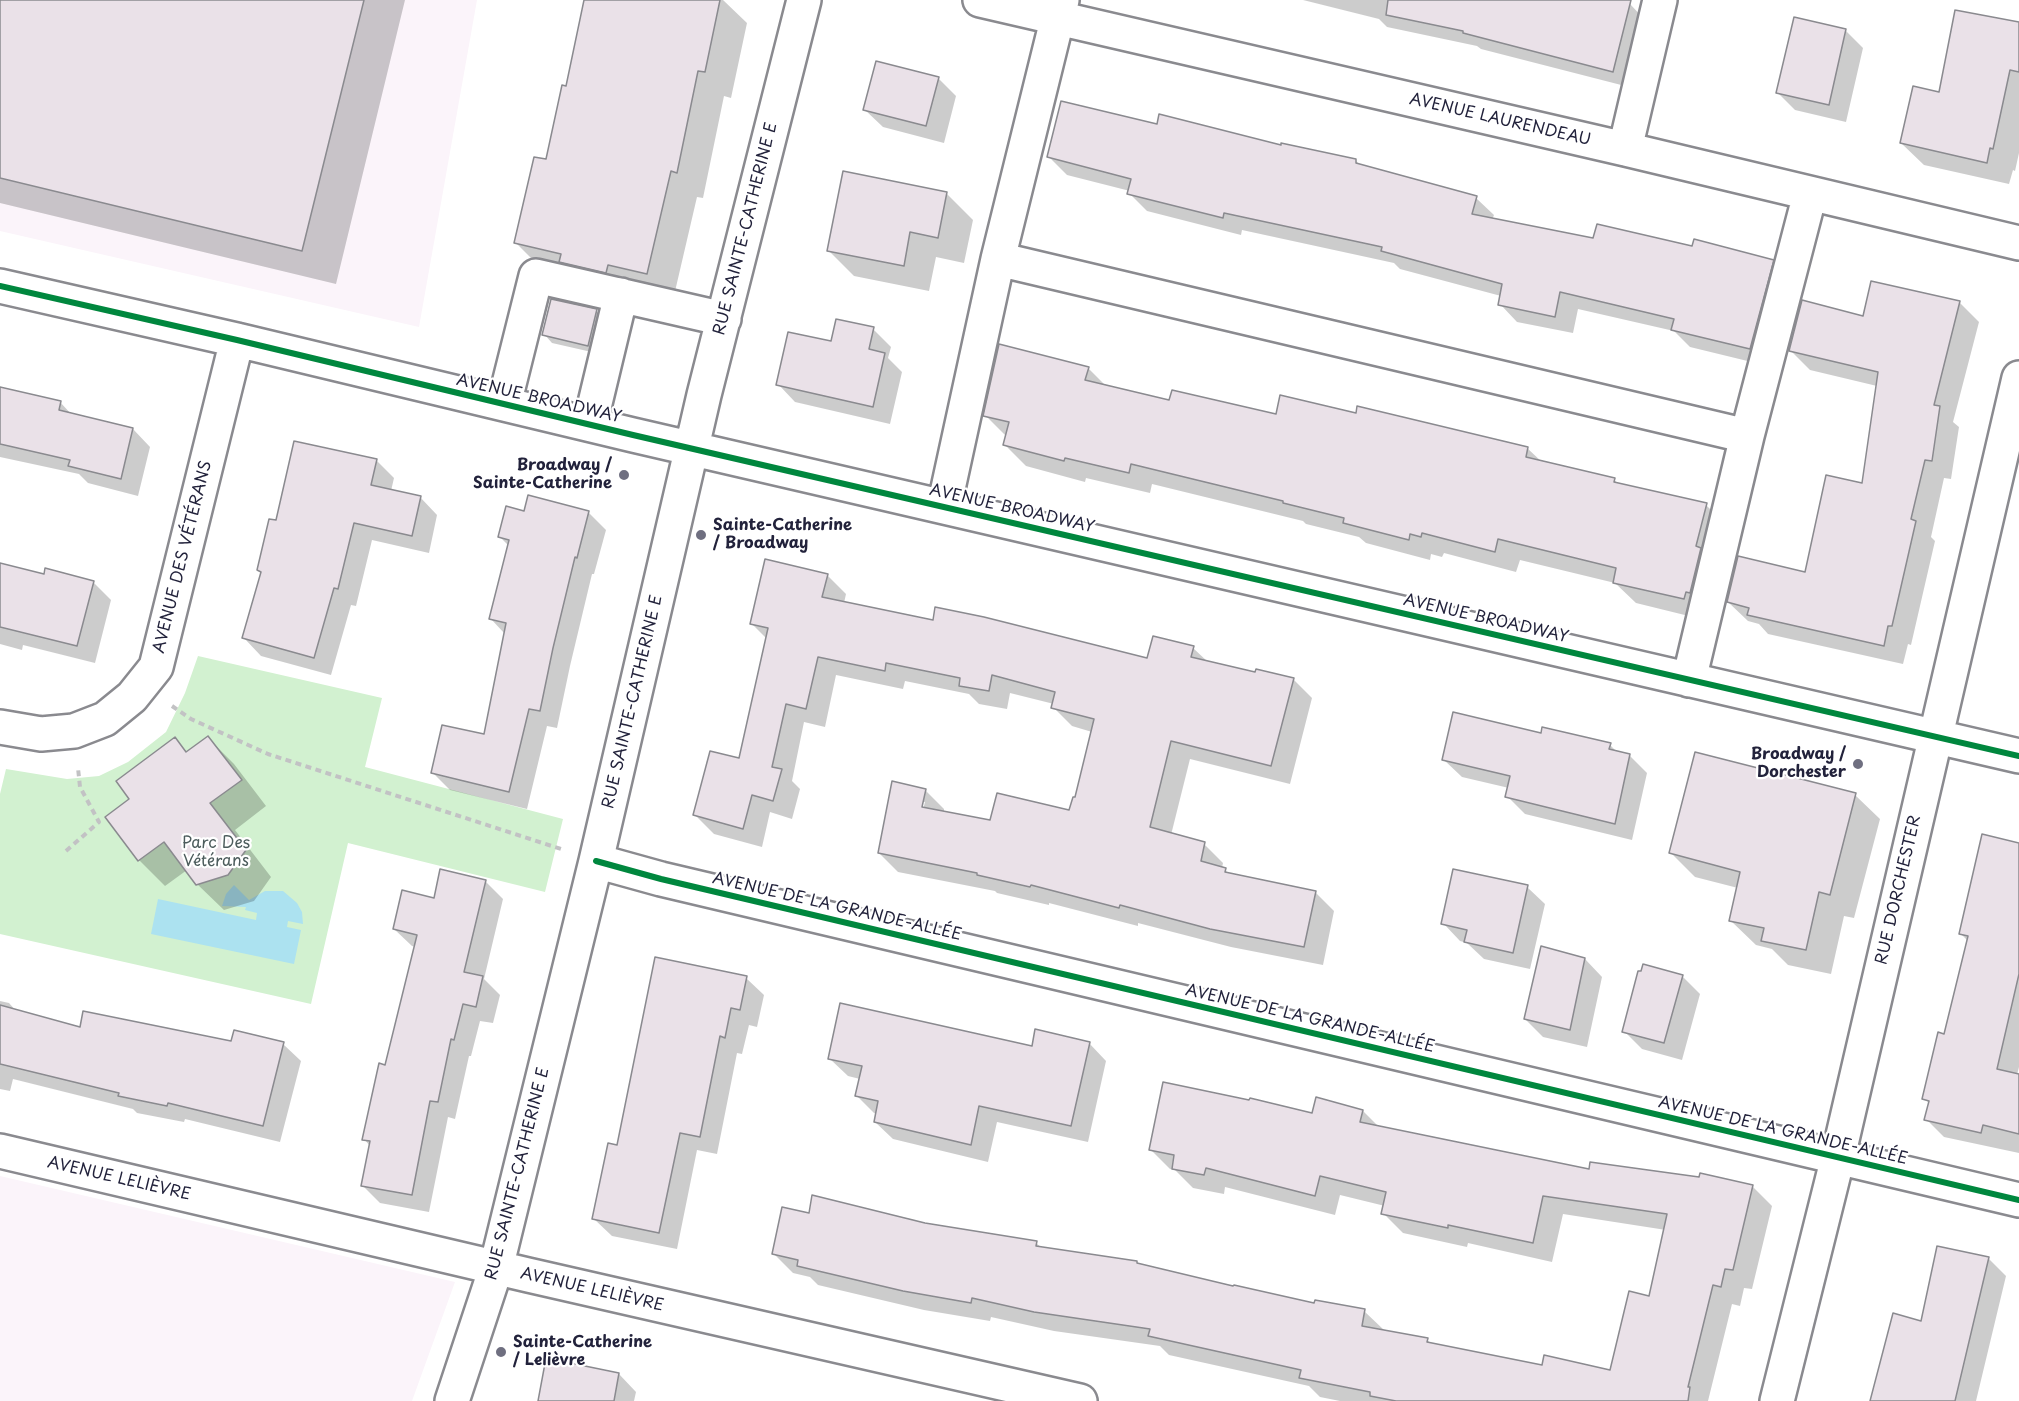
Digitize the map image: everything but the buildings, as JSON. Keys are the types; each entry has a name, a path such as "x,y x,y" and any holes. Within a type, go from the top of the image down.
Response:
{"street":[{"name":"RUE SAINTE-CATHERINE E","path":"452,1401 496,1268 596,861 692,449 804,0"},
{"name":"AVENUE LAURENDEAU","path":"980,0 1060,9 1810,194 2019,243"},
{"path":"1626,149 1660,0"},
{"path":"944,507 998,259 1060,9"},
{"path":"1689,680 1747,436 1810,194"},
{"path":"998,259 1747,436"},
{"path":"504,404 536,276 724,319"},
{"name":"AVENUE BROADWAY","path":"0,286 692,449 2019,756"},
{"path":"591,424 621,295"},
{"name":"AVENUE DES VÉTÉRANS","path":"0,727 41,734 74,731 105,719 132,697 156,667 237,340"},
{"name":"RUE DORCHESTER","path":"1777,1401 1838,1157 2019,378"},
{"name":"AVENUE DE LA GRANDE-ALLÉE","path":"596,861 661,879 2019,1200"},
{"name":"AVENUE LELIÈVRE","path":"0,1151 496,1268 1080,1401"}],"path":[{"path":"142,685 191,719 268,753 596,861"},
{"path":"66,851 99,822 80,787 74,731"}],"shaded area":[{"path":"0,0 477,0 419,327 0,231"},
{"path":"0,1176 455,1282 412,1401 0,1401"}],"green space":[{"name":"Parc Des Vétérans","path":"198,656 382,698 365,767 563,819 545,892 348,843 311,1004 0,934 0,794 6,769 67,779 99,776 128,762 166,732 185,693"}],"water":[{"path":"234,885 249,900 265,891 283,891 297,903 302,912 303,924 288,921 287,927 301,930 294,964 151,934 158,899 256,920 257,913 245,910 246,907 222,906 226,894"}],"cycle path":[{"path":"0,286 2019,756"},
{"path":"596,861 661,879 2019,1200"}],"place":[{"name":"Broadway / Sainte-Catherine","path":"624,475"},
{"name":"Sainte-Catherine / Broadway","path":"701,535"},
{"name":"Broadway / Dorchester","path":"1858,764"},
{"name":"Sainte-Catherine / Lelièvre","path":"501,1352"}]}
